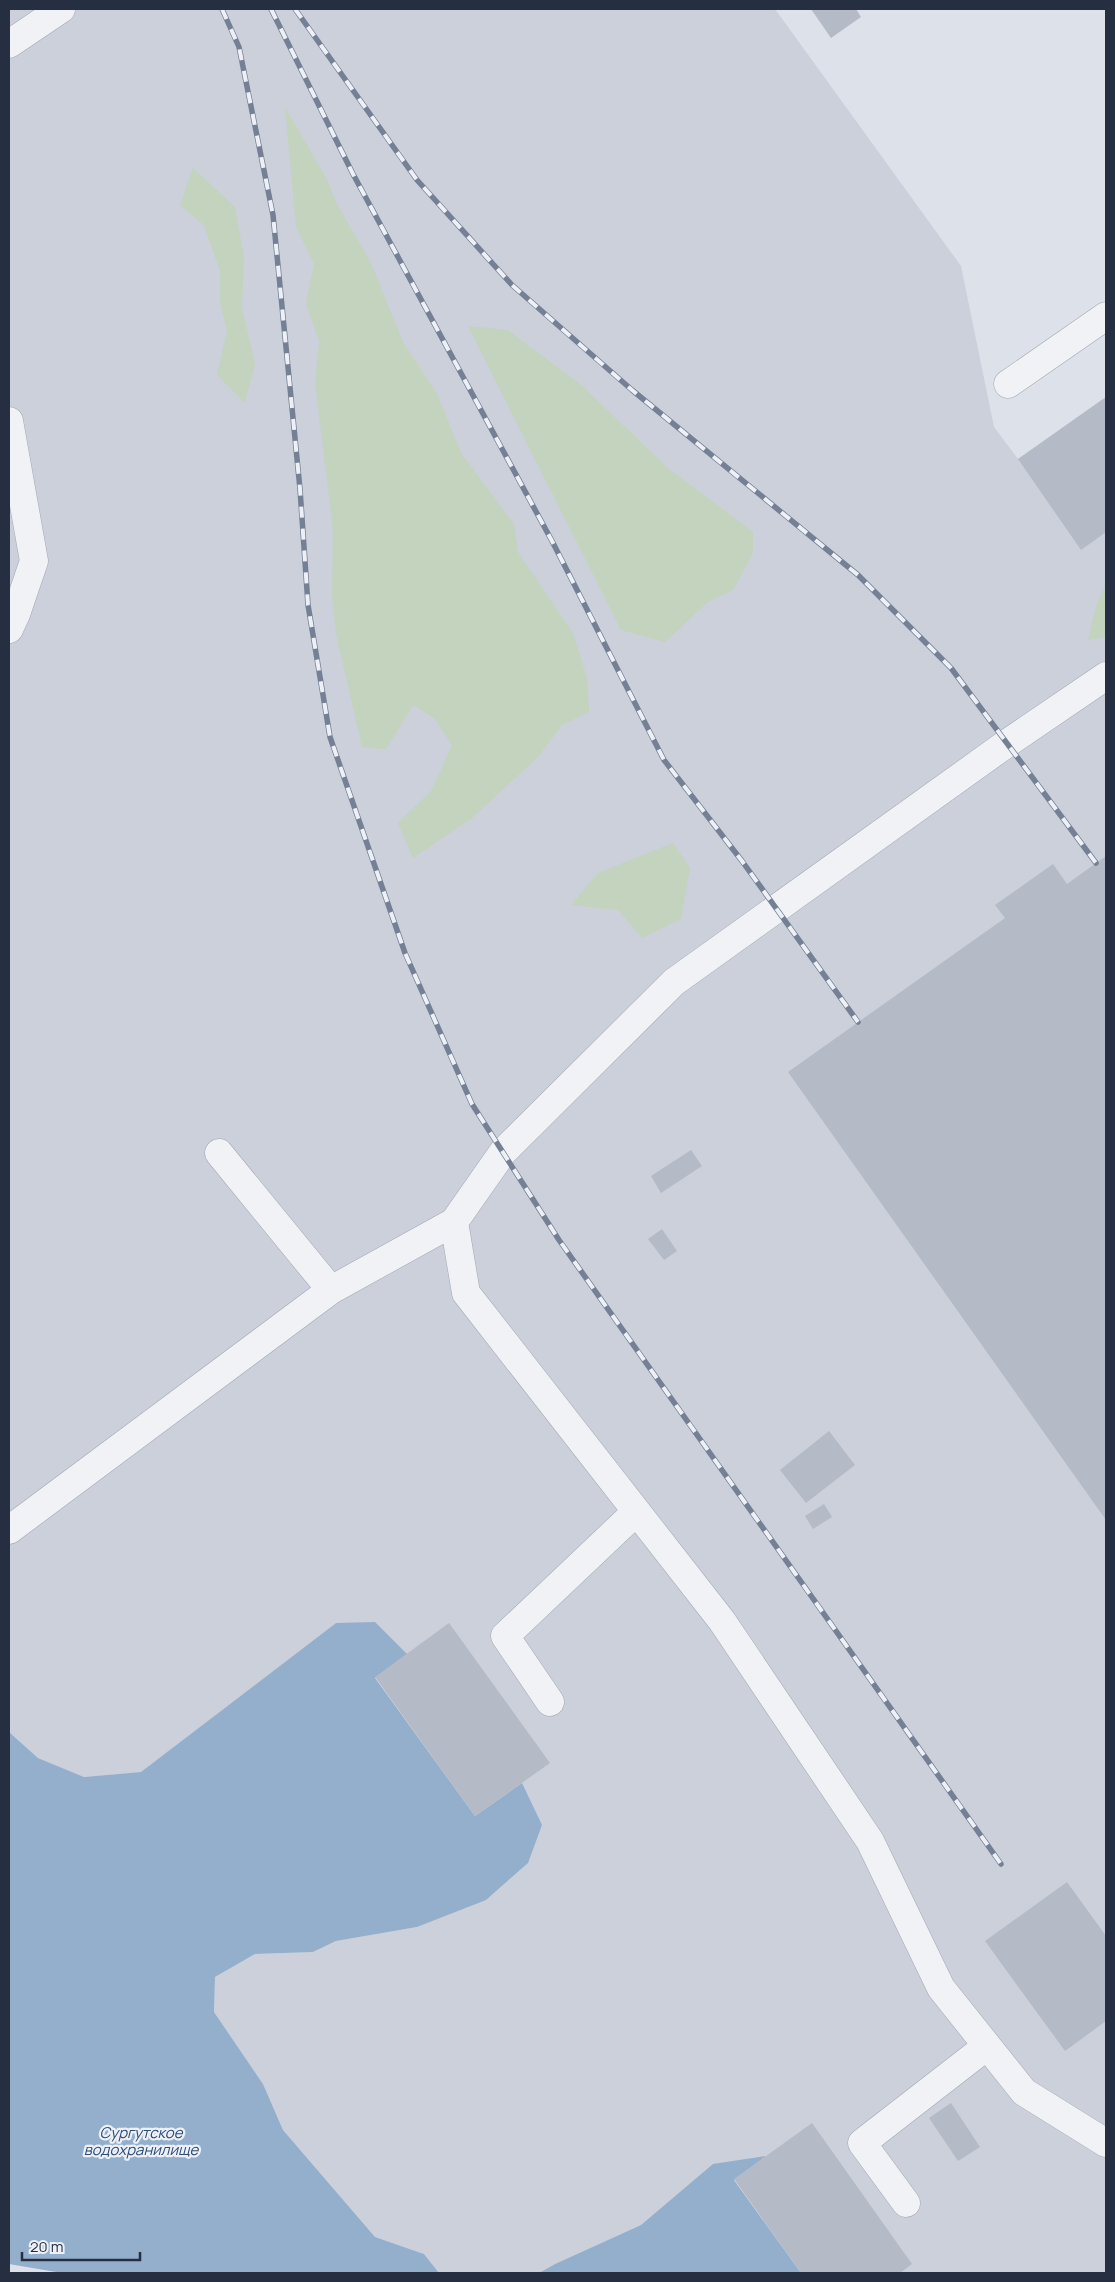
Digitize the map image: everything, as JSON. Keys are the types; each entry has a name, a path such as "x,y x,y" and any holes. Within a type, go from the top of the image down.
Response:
{"lane":[{"path":"9,44 61,9"},
{"path":"1008,384 1106,316"},
{"path":"9,421 34,561 9,629"},
{"path":"9,1530 331,1290 454,1222 503,1152 674,982 1006,744 1106,676"},
{"path":"219,1153 331,1290"},
{"path":"454,1222 466,1293 722,1621 870,1841 941,1988 1024,2092 1106,2143"},
{"path":"550,1702 505,1636 636,1512"},
{"path":"906,2203 862,2143 987,2046"}],"shaded area":[{"path":"9,9 775,9 961,266 994,427 1018,459 1106,397 1106,2273 801,2273 734,2179 765,2157 713,2165 641,2225 539,2273 439,2273 424,2254 375,2237 283,2130 263,2084 214,2012 215,1977 255,1954 313,1952 336,1941 417,1927 522,1783 475,1816 336,1623 142,1772 84,1777 38,1758 9,1732"}],"green space":[{"path":"285,107 325,176 337,204 371,263 403,342 437,394 461,453 514,524 518,552 573,633 587,678 589,712 562,725 538,757 472,818 413,858 398,823 432,790 452,745 434,718 413,705 386,749 362,747 336,634 332,595 333,530 315,383 319,341 306,304 314,264 296,227"},
{"path":"193,168 235,207 244,257 242,308 255,364 245,403 217,375 227,331 220,303 220,271 204,225 180,205"},
{"path":"468,326 508,330 580,384 669,469 753,532 753,553 733,590 708,602 665,642 621,630"},
{"path":"1106,582 1106,637 1088,640 1096,607"},
{"path":"673,843 690,868 681,919 642,938 618,910 571,905 598,873"}],"water":[{"name":"Сургутское водохранилище","path":"375,1622 407,1654 375,1678 475,1816 522,1783 542,1825 528,1863 486,1900 417,1927 336,1941 313,1952 255,1954 215,1977 214,2012 263,2084 283,2130 375,2237 424,2254 439,2273 62,2273 9,2264 9,1732 38,1758 84,1777 141,1772 336,1623"},
{"path":"766,2156 734,2180 801,2273 539,2273 641,2225 713,2164"}],"building":[{"path":"811,9 856,9 861,17 831,38"},
{"path":"1106,397 1106,532 1081,550 1018,459"},
{"path":"1106,856 1106,1520 788,1072 1005,918 995,905 1053,864 1067,884"},
{"path":"691,1150 702,1166 661,1193 651,1176"},
{"path":"662,1229 677,1251 664,1260 648,1239"},
{"path":"829,1431 855,1465 806,1503 780,1470"},
{"path":"824,1504 832,1517 813,1529 805,1516"},
{"path":"449,1623 550,1763 475,1816 375,1677"},
{"path":"1067,1882 1106,1936 1106,2021 1065,2051 985,1941"},
{"path":"951,2103 980,2147 958,2161 929,2118"},
{"path":"812,2123 912,2264 900,2273 801,2273 734,2179"}],"railway":[{"path":"222,9 239,47 273,215 300,489 308,605 330,737 405,953 472,1104 559,1240 1001,1864"},
{"path":"271,9 353,174 552,541 664,760 742,861 858,1022"},
{"path":"295,9 417,180 512,285 632,390 858,575 951,668 1096,863"}]}
